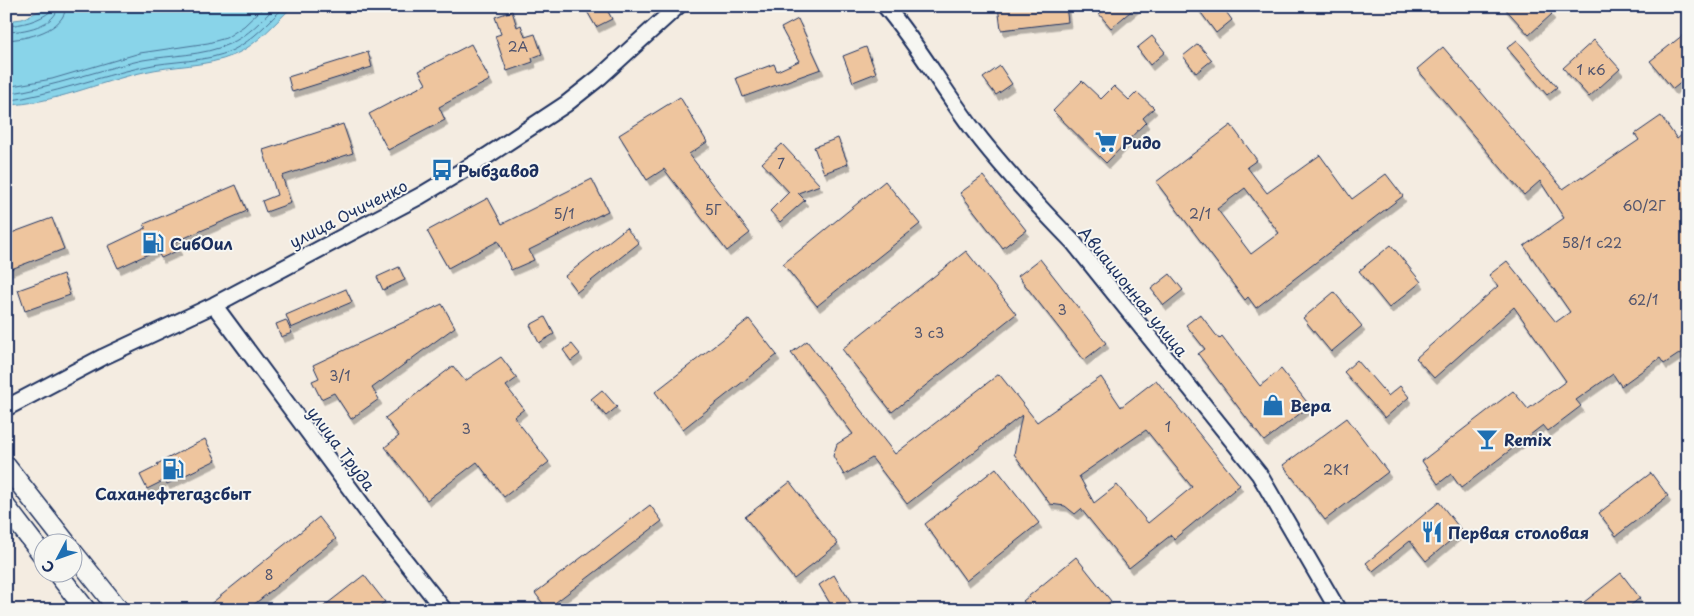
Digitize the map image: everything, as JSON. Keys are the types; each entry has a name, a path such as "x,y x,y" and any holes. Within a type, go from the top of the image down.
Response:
{"street":[{"name":"улица Очиченко","path":"6,408 103,357 214,304 420,196 540,122 600,77 678,6"},
{"name":"Авиационная улица","path":"885,6 931,65 972,127 1047,215 1074,243 1259,474 1338,610"},
{"name":"улица Труда","path":"214,304 380,529 444,610"},
{"path":"6,466 59,534"},
{"path":"6,507 32,541"},
{"path":"82,564 119,610"},
{"path":"66,584 86,610"}],"water":[{"path":"50,6 293,6 250,46 223,59 144,72 58,97 24,104 6,105 6,21 22,19"}],"building":[{"path":"584,6 605,6 612,19 596,27"},
{"path":"998,6 1066,6 1068,22 1001,30"},
{"path":"1109,6 1137,6 1111,28 1099,14"},
{"path":"1196,6 1222,6 1232,20 1216,33"},
{"path":"1503,6 1545,6 1552,14 1529,35"},
{"path":"512,11 517,27 521,25 525,37 535,34 542,54 532,58 533,62 507,71 495,36 501,34 495,17"},
{"path":"798,19 821,69 743,97 736,78 774,64 777,71 799,61 781,28"},
{"path":"1688,31 1688,77 1673,89 1650,61"},
{"path":"1152,36 1165,52 1150,65 1137,48"},
{"path":"1517,40 1557,87 1547,95 1507,48"},
{"path":"1594,40 1620,69 1589,97 1563,68"},
{"path":"471,44 490,80 439,107 445,120 388,150 369,114 426,84 419,71"},
{"path":"1198,44 1212,60 1196,73 1183,56"},
{"path":"866,47 876,73 853,82 843,56"},
{"path":"1443,47 1563,189 1582,176 1583,178 1639,140 1635,134 1661,116 1677,139 1688,130 1688,348 1664,364 1660,358 1621,386 1613,374 1576,400 1581,406 1548,431 1543,425 1461,488 1451,474 1438,484 1422,461 1513,391 1528,409 1566,381 1514,307 1434,378 1416,358 1498,286 1489,275 1507,261 1556,322 1570,312 1524,246 1564,218 1540,181 1524,195 1417,69"},
{"path":"368,52 372,67 292,92 288,77"},
{"path":"1000,66 1012,84 996,95 983,78"},
{"name":"Ридо","path":"1082,81 1101,99 1114,86 1129,100 1137,92 1154,108 1143,118 1146,122 1106,163 1053,111"},
{"path":"680,97 707,142 689,154 750,233 727,251 664,169 647,180 619,135"},
{"path":"343,124 353,153 282,176 291,203 266,212 262,201 277,195 263,150"},
{"path":"1231,125 1257,160 1247,167 1267,193 1320,155 1352,199 1386,174 1403,196 1256,308 1248,297 1245,300 1156,182","holes":["1245,188 1279,233 1251,254 1217,209"]},
{"path":"838,138 848,164 824,173 814,147"},
{"path":"782,144 820,185 798,193 805,200 780,222 770,211 789,192 762,163"},
{"path":"983,176 1026,230 1003,248 960,193"},
{"path":"592,179 608,211 529,250 534,260 511,270 498,241 448,268 427,231 488,198 502,224"},
{"path":"885,181 920,224 817,306 783,264"},
{"path":"236,185 247,211 175,242 179,250 161,258 157,250 118,268 108,246 146,228 144,224"},
{"path":"52,218 64,249 6,271 6,235"},
{"path":"626,228 639,243 577,292 565,276"},
{"path":"1391,245 1421,282 1389,308 1359,271"},
{"path":"966,251 1016,314 892,412 842,349"},
{"path":"1040,259 1106,343 1084,360 1018,276"},
{"path":"399,267 405,280 383,290 377,277"},
{"path":"63,274 70,295 25,311 18,290"},
{"path":"1170,274 1183,290 1164,305 1151,289"},
{"path":"346,289 352,302 291,328 286,315"},
{"path":"1334,292 1362,326 1331,352 1303,318"},
{"path":"442,304 455,327 372,388 379,399 351,419 334,393 321,399 312,381 319,378 313,365"},
{"path":"1200,314 1219,339 1222,336 1260,386 1281,369 1310,406 1264,441 1198,354 1205,349 1186,325"},
{"path":"545,317 554,334 539,343 530,325"},
{"path":"749,319 777,355 683,429 655,392"},
{"path":"286,320 292,333 281,337 276,324"},
{"path":"807,341 895,454 999,374 1037,422 1101,377 1121,407 1156,380 1240,485 1174,539 1171,535 1129,568 1081,509 1075,514 1065,506 1050,504 1014,454 1022,415 907,504 872,458 844,475 833,456 837,444 853,434 791,353","holes":["1146,430 1192,487 1148,523 1117,485 1094,503 1079,476"]},
{"path":"572,344 580,354 571,361 563,350"},
{"path":"501,357 517,378 506,386 524,409 514,417 549,462 504,497 477,462 427,500 385,447 399,436 385,418 453,366 465,381"},
{"path":"1357,360 1388,396 1400,386 1409,397 1385,418 1344,372"},
{"path":"602,390 617,407 606,416 591,399"},
{"path":"1347,418 1388,472 1325,520 1283,465"},
{"path":"205,439 216,460 167,484 165,480 147,489 140,475"},
{"path":"996,468 1039,523 966,581 925,524"},
{"path":"1651,473 1668,496 1616,536 1599,513"},
{"path":"790,482 838,544 794,579 745,517"},
{"name":"Первая столовая","path":"1439,502 1462,531 1426,561 1410,541 1373,571 1366,563"},
{"path":"650,505 662,521 547,609 535,593"},
{"path":"319,517 336,539 247,610 203,610"},
{"path":"1076,557 1111,601 1100,610 1030,610 1023,601"},
{"path":"1621,573 1640,598 1625,610 1574,610"},
{"path":"364,575 385,602 374,610 319,610"},
{"path":"834,575 851,603 840,610 834,610 819,585"}],"place":[{"name":"Ридо","path":"1106,142"},
{"name":"Рыбзавод","path":"442,170"},
{"name":"СибОил","path":"153,243"},
{"name":"Вера","path":"1273,405"},
{"name":"Remix","path":"1487,439"},
{"name":"Саханефтегазсбыт","path":"173,469"},
{"name":"Первая столовая","path":"1432,532"}]}
